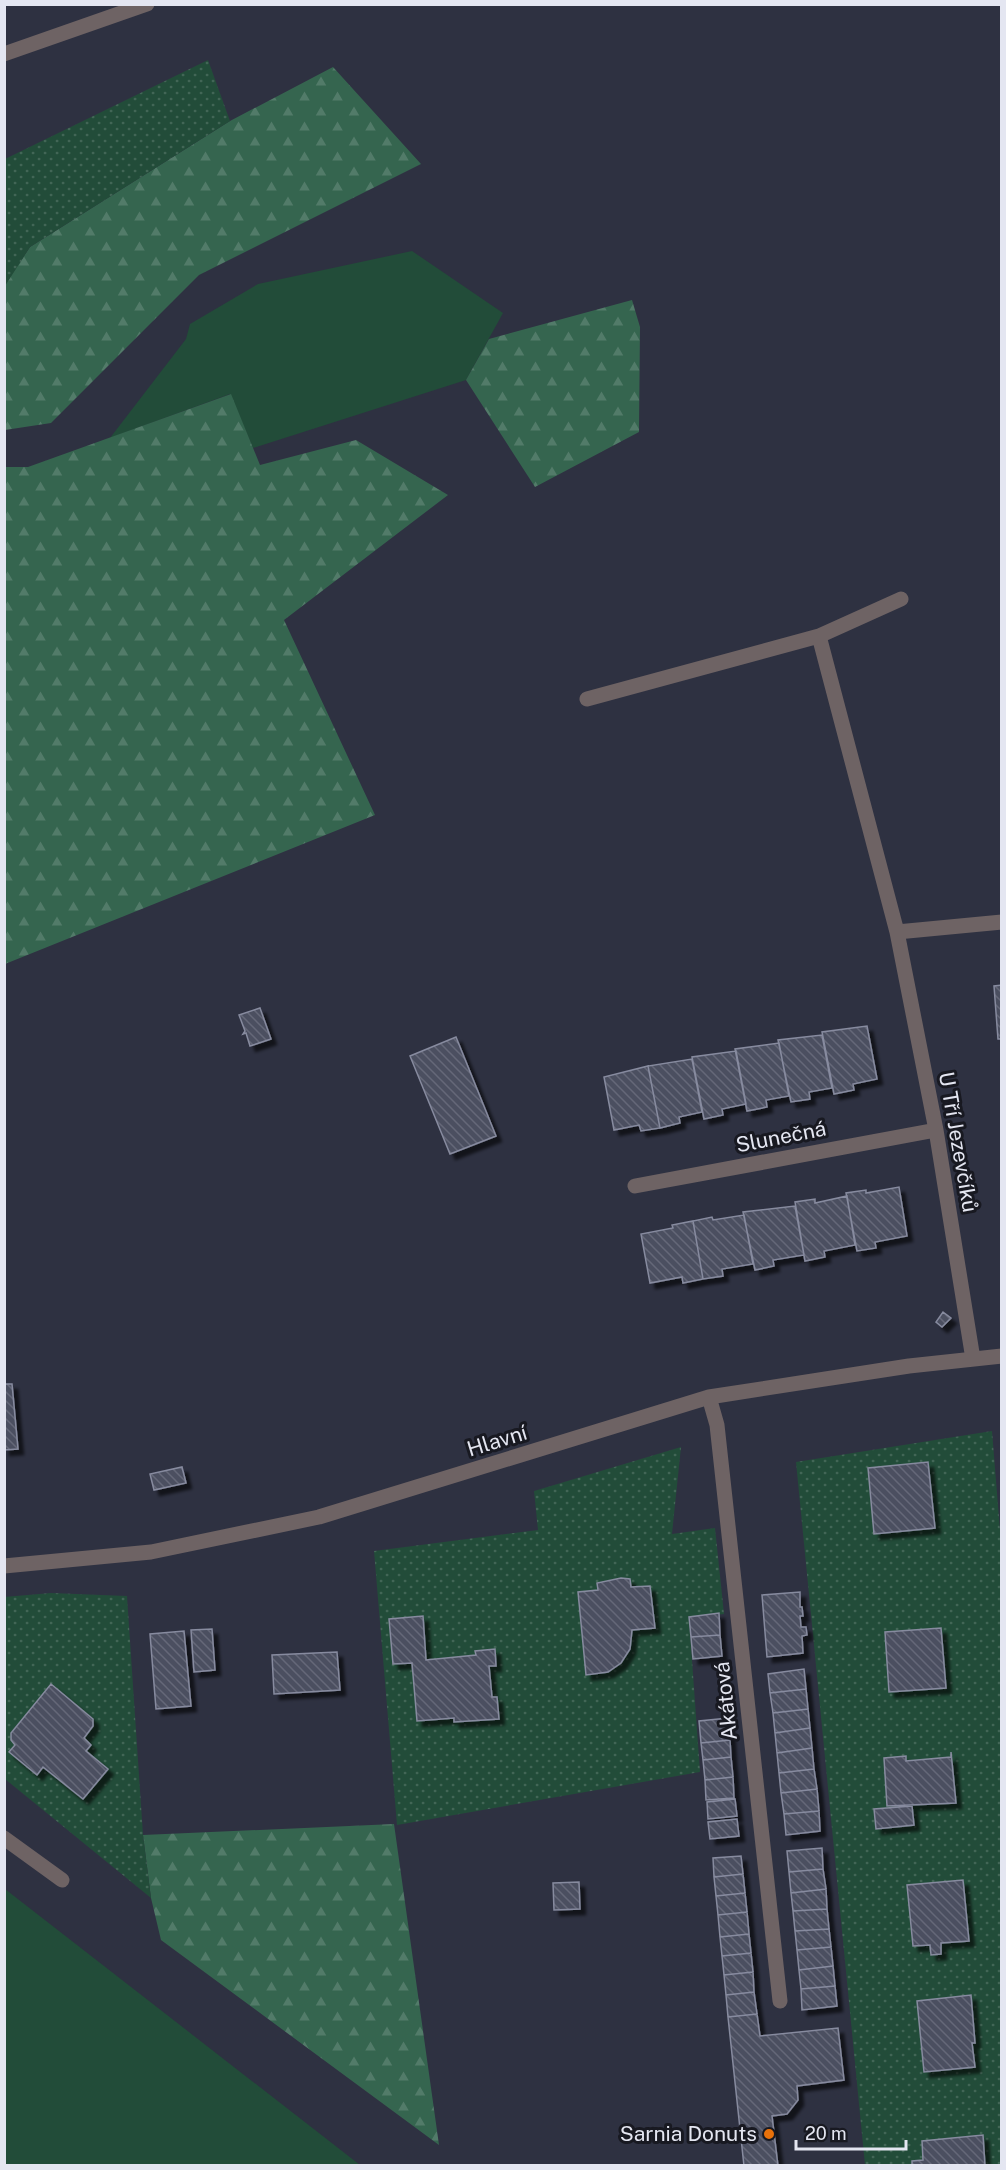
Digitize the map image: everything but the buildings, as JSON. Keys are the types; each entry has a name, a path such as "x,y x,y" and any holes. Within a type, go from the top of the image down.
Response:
{"street":[{"path":"4,54 147,4"},
{"path":"587,699 819,636 901,599"},
{"name":"U Tří Jezevčíků","path":"819,636 897,932 936,1130 973,1359"},
{"path":"897,932 1002,922"},
{"name":"Slunečná","path":"635,1186 936,1130"},
{"name":"Hlavní","path":"4,1566 151,1552 319,1517 709,1397 909,1366 1002,1356"},
{"name":"Akátová","path":"709,1397 717,1425 780,2001"},
{"path":"4,1838 62,1880"}],"green space":[{"path":"208,60 230,121 30,247 5,286 5,159"},
{"path":"333,67 421,164 199,275 51,423 5,430 4,286 30,247 230,121"},
{"path":"412,251 503,313 466,380 253,448 230,394 110,438 186,339 190,324 258,284"},
{"path":"632,300 640,327 639,432 535,487 466,380 489,339"},
{"path":"231,394 260,465 356,440 448,495 284,620 375,815 5,964 5,467 28,467"},
{"path":"992,1431 1002,1555 1001,2165 865,2165 796,1462"},
{"path":"681,1447 672,1534 715,1528 724,1614 689,1618 700,1772 397,1825 374,1551 538,1530 534,1491"},
{"path":"51,1593 127,1596 143,1835 151,1898 5,1779 4,1597"},
{"path":"394,1824 439,2145 161,1940 151,1898 143,1835"},
{"path":"5,1889 360,2165 5,2165"}],"place":[{"name":"Sarnia Donuts","path":"769,2134"}]}
